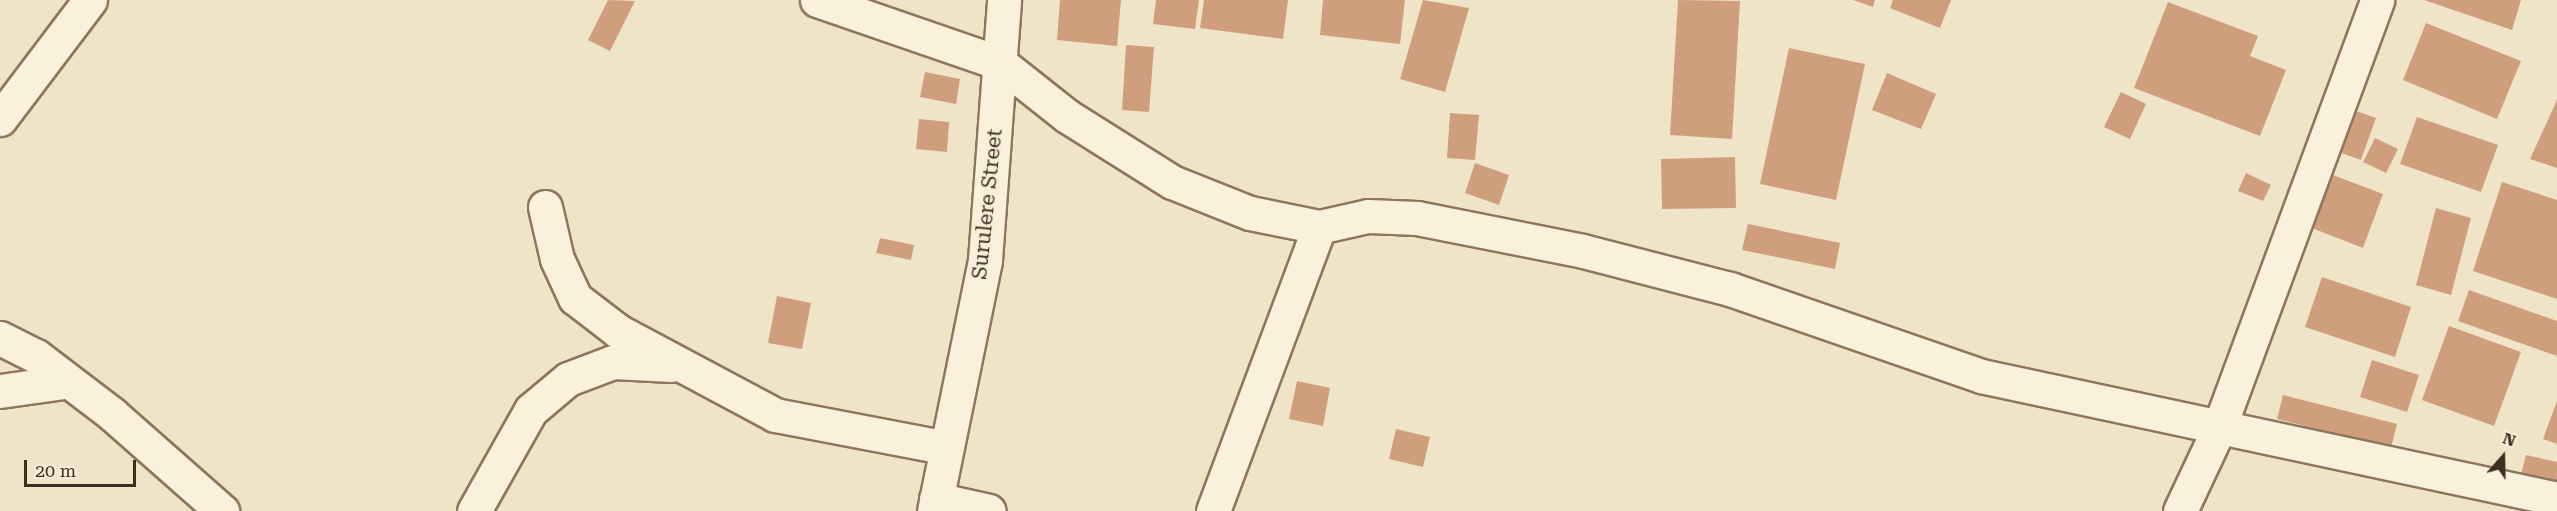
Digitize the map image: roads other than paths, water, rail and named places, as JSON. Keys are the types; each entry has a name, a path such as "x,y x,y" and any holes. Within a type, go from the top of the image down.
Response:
{"street":[{"path":"0,119 90,0"},
{"path":"817,0 1000,63 1067,116 1172,182 1250,213 1319,226 1368,216 1417,218 1583,251 1730,289 1981,376 2557,499"},
{"name":"Surulere Street","path":"935,505 944,447 985,260 1004,0"},
{"path":"2180,511 2219,428 2377,0"},
{"path":"545,207 557,259 575,298 676,365 775,415 944,447"},
{"path":"1214,511 1319,226"},
{"path":"0,338 36,356 64,382 112,414 222,511"},
{"path":"474,511 531,410 568,379 613,362 676,365"},
{"path":"0,391 64,382"},
{"path":"935,505 989,511"}]}
